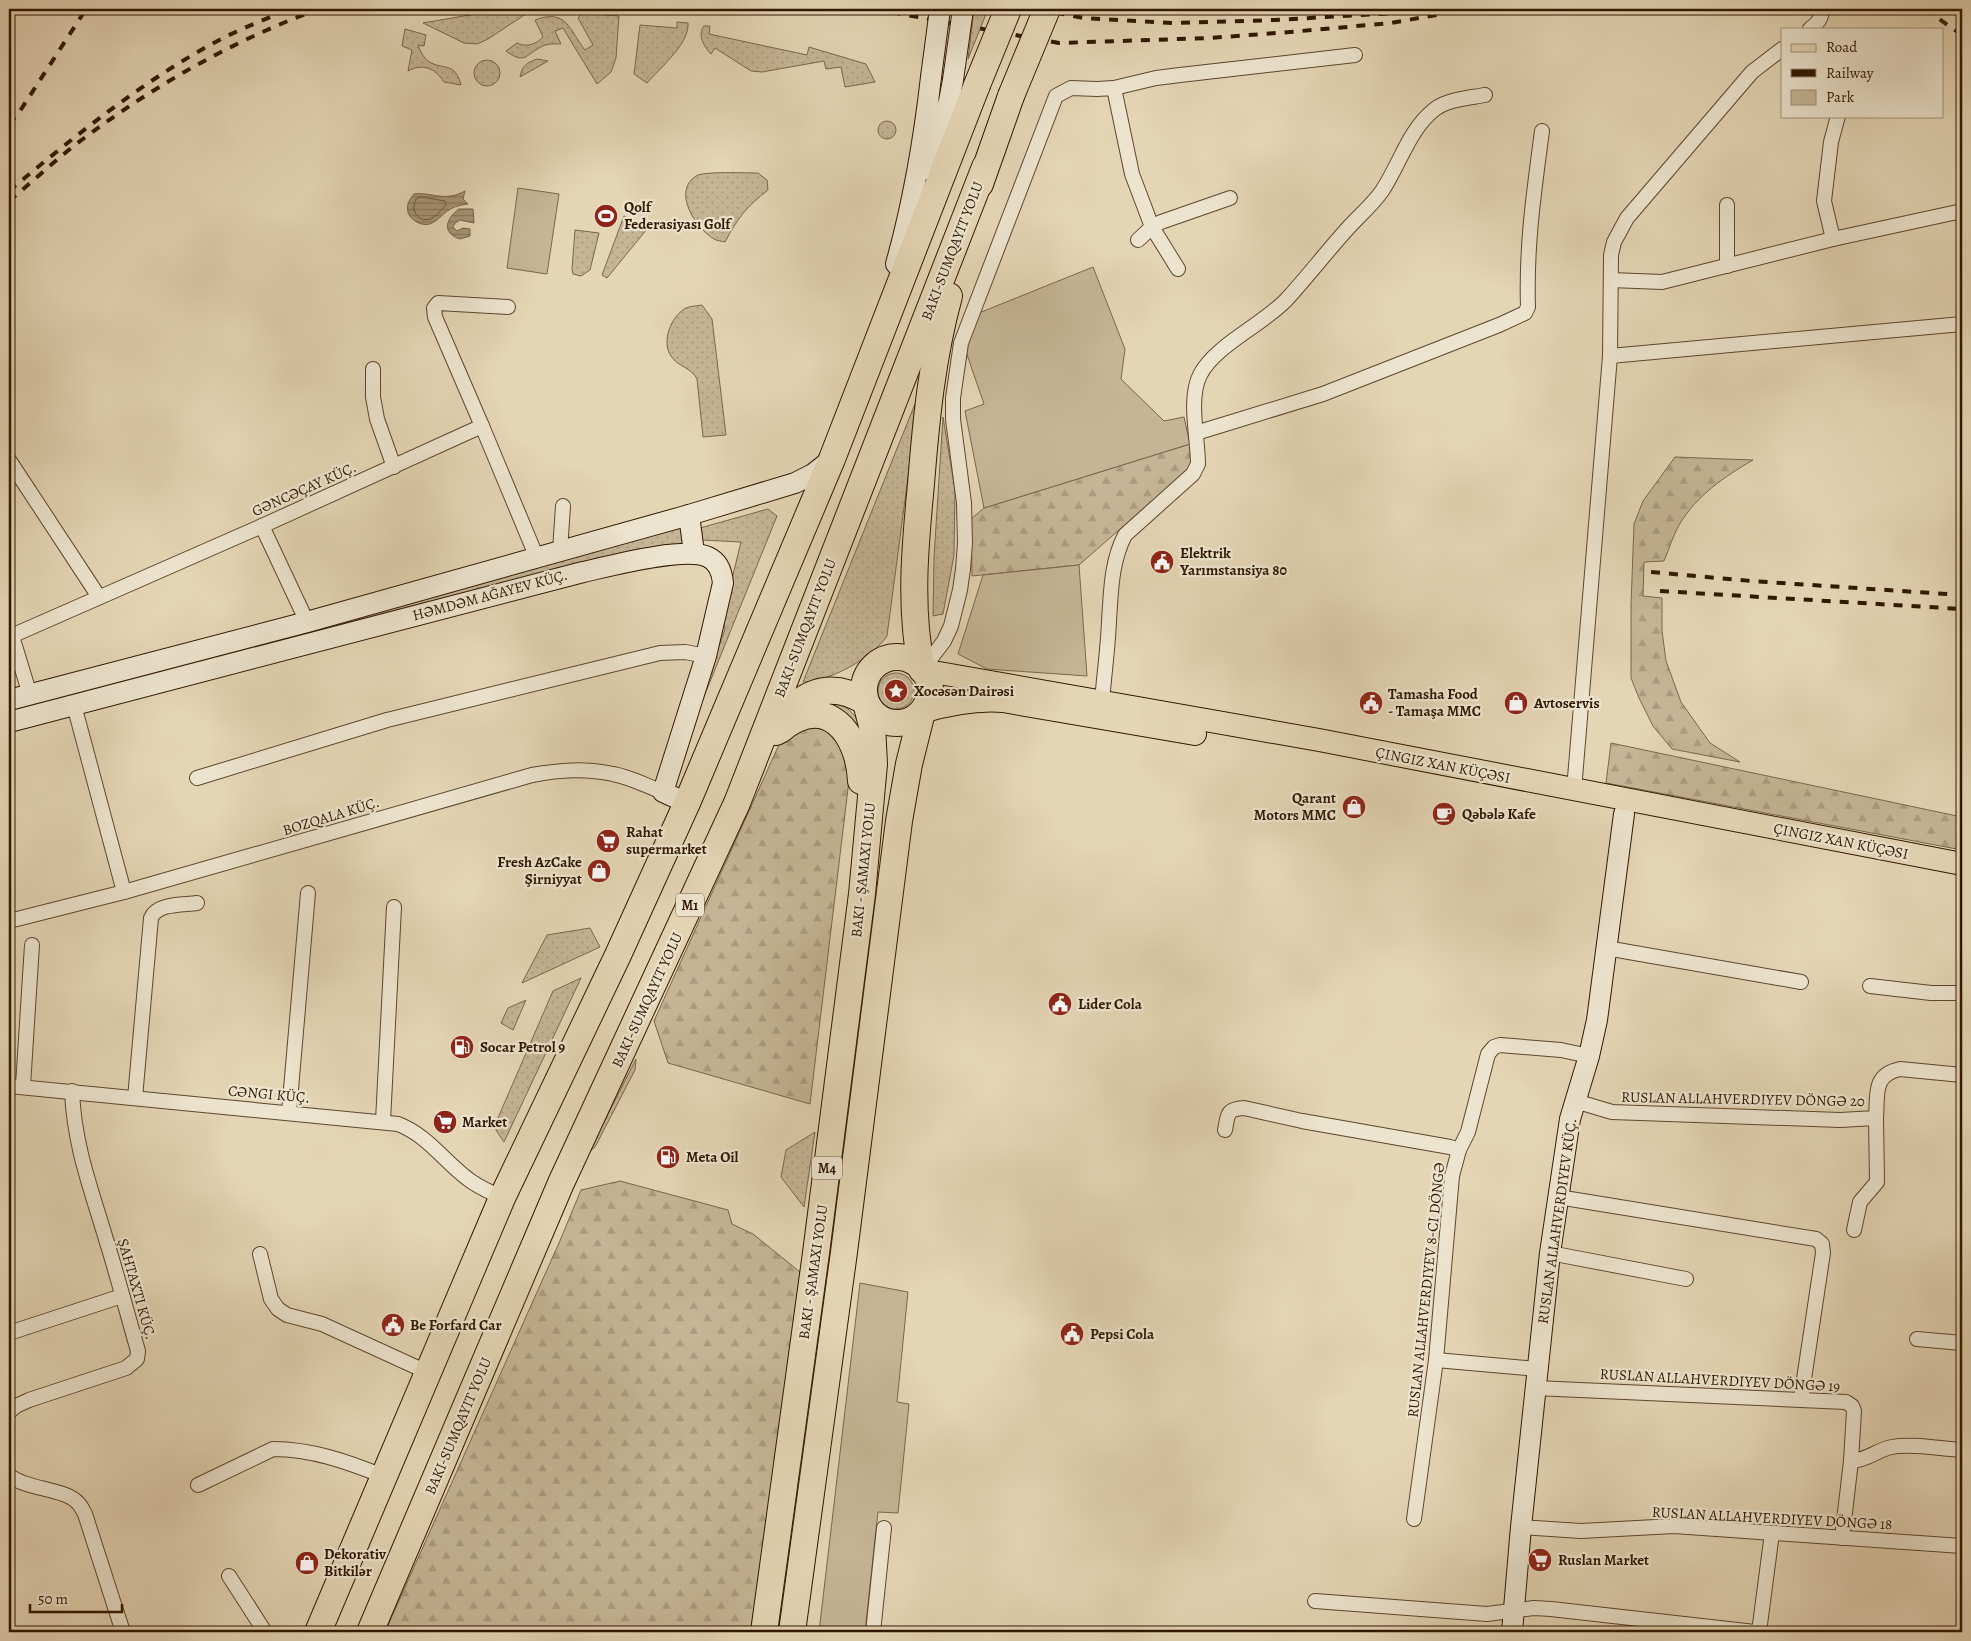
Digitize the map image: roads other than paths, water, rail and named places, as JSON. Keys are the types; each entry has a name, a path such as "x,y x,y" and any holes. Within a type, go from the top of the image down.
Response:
{"highway":[{"path":"318,1632 502,1198 618,955 687,803 832,459 866,370 965,82 1008,9"},
{"path":"922,670 910,660 903,658 888,659 874,667 866,680 864,695 866,702 876,716 892,723 908,721 922,712 930,694 928,681 922,670 917,647 914,614 916,554 926,424 936,352 944,315 985,167 1047,9"},
{"name":"M1","path":"370,1632 561,1183 640,1016 737,802 985,167"},
{"path":"737,802 788,711 800,700 811,694 831,690 851,693 866,702"},
{"name":"M4","path":"764,1632 816,1253 862,894 874,764 873,734 866,702"},
{"name":"M4","path":"792,1632 900,821 909,764 922,712"},
{"path":"774,735 787,724 815,714 825,716 835,722 851,737 859,757 861,770 862,894"},
{"name":"M4","path":"801,1632 810,1501"}],"main road":[{"name":"ÇINGIZ XAN KÜÇƏSI","path":"922,670 1319,740 1962,864"},
{"name":"ÇINGIZ XAN KÜÇƏSI","path":"922,712 967,701 1003,701 1242,742 1770,840 1962,878"}],"street":[{"path":"904,238 924,132 940,9"},
{"path":"866,370 904,238 941,130 965,82 962,9"},
{"path":"1811,28 1822,16 1822,9"},
{"path":"1574,790 1610,356 1611,255 1614,242 1627,218 1752,72 1781,50"},
{"path":"922,670 944,641 951,626 963,569 965,543 964,503 953,398 961,343 1056,96 1071,88 1114,88 1156,78 1356,55"},
{"path":"1114,88 1128,161 1152,227 1178,269"},
{"path":"1102,702 1110,595 1120,544 1125,535 1137,523 1193,474 1198,464 1195,391 1198,377 1206,364 1216,354 1273,313 1353,222 1371,205 1397,166 1419,124 1436,108 1447,102 1485,95"},
{"path":"1833,239 1824,201 1830,142 1837,118"},
{"path":"1196,433 1322,394 1499,325 1525,313 1528,307 1530,220 1542,131"},
{"path":"1138,240 1152,227 1230,198"},
{"path":"1727,205 1727,266"},
{"path":"1611,280 1662,282 1833,239 1962,211"},
{"path":"508,307 438,303 434,308 435,317 537,558"},
{"path":"1610,356 1962,324 1962,321"},
{"path":"373,369 373,396 377,419 394,467"},
{"name":"GƏNCƏÇAY KÜÇ.","path":"10,636 262,526 482,426"},
{"path":"9,700 307,622 689,515 796,483 813,474 832,459"},
{"path":"9,460 99,597"},
{"path":"560,551 563,506"},
{"path":"687,803 663,792 706,656 724,582 717,563 708,557 694,553 689,515"},
{"path":"262,526 307,622"},
{"name":"HƏMDƏM AĞAYEV KÜÇ.","path":"9,722 583,572 694,553"},
{"path":"10,636 30,695"},
{"path":"197,778 387,720 660,653 685,652 706,656"},
{"path":"74,705 124,892"},
{"name":"BOZQALA KÜÇ.","path":"9,921 124,892 532,775 580,769 614,774 663,792"},
{"name":"RUSLAN ALLAHVERDIYEV KÜÇ.","path":"1512,1632 1521,1527 1550,1254 1570,1119 1589,1056 1597,1020 1624,814"},
{"path":"289,1112 308,893"},
{"path":"136,1098 151,918 153,913 160,908 197,902"},
{"path":"383,1121 394,907"},
{"path":"16,1086 32,945"},
{"path":"1606,948 1801,982"},
{"path":"1870,986 1931,993 1962,993"},
{"name":"RUSLAN ALLAHVERDIYEV 8-CI DÖNGƏ","path":"1414,1519 1436,1360 1452,1176 1459,1150 1468,1132 1488,1054 1494,1047 1500,1045 1562,1050 1589,1056"},
{"name":"RUSLAN ALLAHVERDIYEV DÖNGƏ 20","path":"1575,1102 1612,1112 1840,1120 1876,1118 1878,1085 1882,1076 1891,1071 1900,1070 1962,1075"},
{"name":"CƏNGI KÜÇ.","path":"16,1086 383,1121 408,1128 426,1140 468,1179 502,1198"},
{"path":"9,1412 16,1406 29,1400 126,1368 138,1359 138,1351 85,1174 76,1132 72,1091"},
{"path":"1225,1130 1229,1112 1234,1108 1244,1108 1302,1121 1459,1150"},
{"path":"1854,1230 1860,1202 1877,1182 1876,1118"},
{"path":"1558,1198 1816,1239 1822,1244 1823,1254 1801,1399"},
{"path":"260,1254 271,1299 278,1309 287,1315 322,1324 427,1372"},
{"path":"1550,1254 1686,1279"},
{"path":"9,1333 122,1296"},
{"path":"1917,1339 1962,1343"},
{"name":"RUSLAN ALLAHVERDIYEV DÖNGƏ 19","path":"1436,1360 1536,1379 1846,1402 1852,1406 1854,1411 1852,1460"},
{"path":"1842,1538 1852,1460 1867,1459 1890,1447 1900,1446 1962,1450"},
{"path":"198,1485 273,1449 286,1449 332,1458 383,1476"},
{"path":"9,1475 25,1483 69,1497 78,1503 84,1514 123,1632"},
{"name":"RUSLAN ALLAHVERDIYEV DÖNGƏ 18","path":"1521,1527 1581,1531 1674,1526 1962,1546"},
{"path":"873,1632 884,1528"},
{"path":"1760,1632 1772,1533"},
{"path":"229,1576 265,1632"},
{"path":"1316,1601 1487,1614 1551,1608 1755,1632"}],"water":[{"path":"465,191 463,199 468,204 451,209 432,223 419,223 412,219 409,214 408,204 414,194 454,196"},
{"path":"459,209 473,209 474,223 460,220 455,223 453,227 457,231 463,228 470,229 470,236 460,239 450,233 448,229 451,217"}],"railway":[{"path":"9,124 20,111 86,9"},
{"path":"9,191 112,109 166,71 223,38 290,9"},
{"path":"9,201 75,145 162,85 223,51 319,9"},
{"path":"874,9 1059,43 1210,38 1290,32 1391,23 1470,9"},
{"path":"1018,9 1043,13"},
{"path":"1038,9 1083,18 1173,23 1275,20 1395,13 1418,9"},
{"path":"1078,9 1173,12 1239,9"},
{"path":"1925,9 1962,35"},
{"path":"1651,572 1751,581 1962,595"},
{"path":"1660,591 1962,609"}],"place":[{"name":"Qolf Federasiyası Golf","path":"606,216"},
{"name":"Elektrik Yarımstansiya 80","path":"1162,562"},
{"name":"Xocəsən Dairəsi","path":"896,691"},
{"name":"Tamasha Food - Tamaşa MMC","path":"1371,703"},
{"name":"Avtoservis","path":"1516,703"},
{"name":"Qarant Motors MMC","path":"1354,807"},
{"name":"Qəbələ Kafe","path":"1444,814"},
{"name":"Rahat supermarket","path":"608,841"},
{"name":"Fresh AzCake Şirniyyat","path":"599,871"},
{"name":"Lider Cola","path":"1060,1004"},
{"name":"Socar Petrol 9","path":"462,1047"},
{"name":"Market","path":"445,1122"},
{"name":"Meta Oil","path":"668,1157"},
{"name":"Be Forfard Car","path":"393,1325"},
{"name":"Pepsi Cola","path":"1072,1334"},
{"name":"Ruslan Market","path":"1540,1560"},
{"name":"Dekorativ Bitkilər","path":"307,1563"}]}
